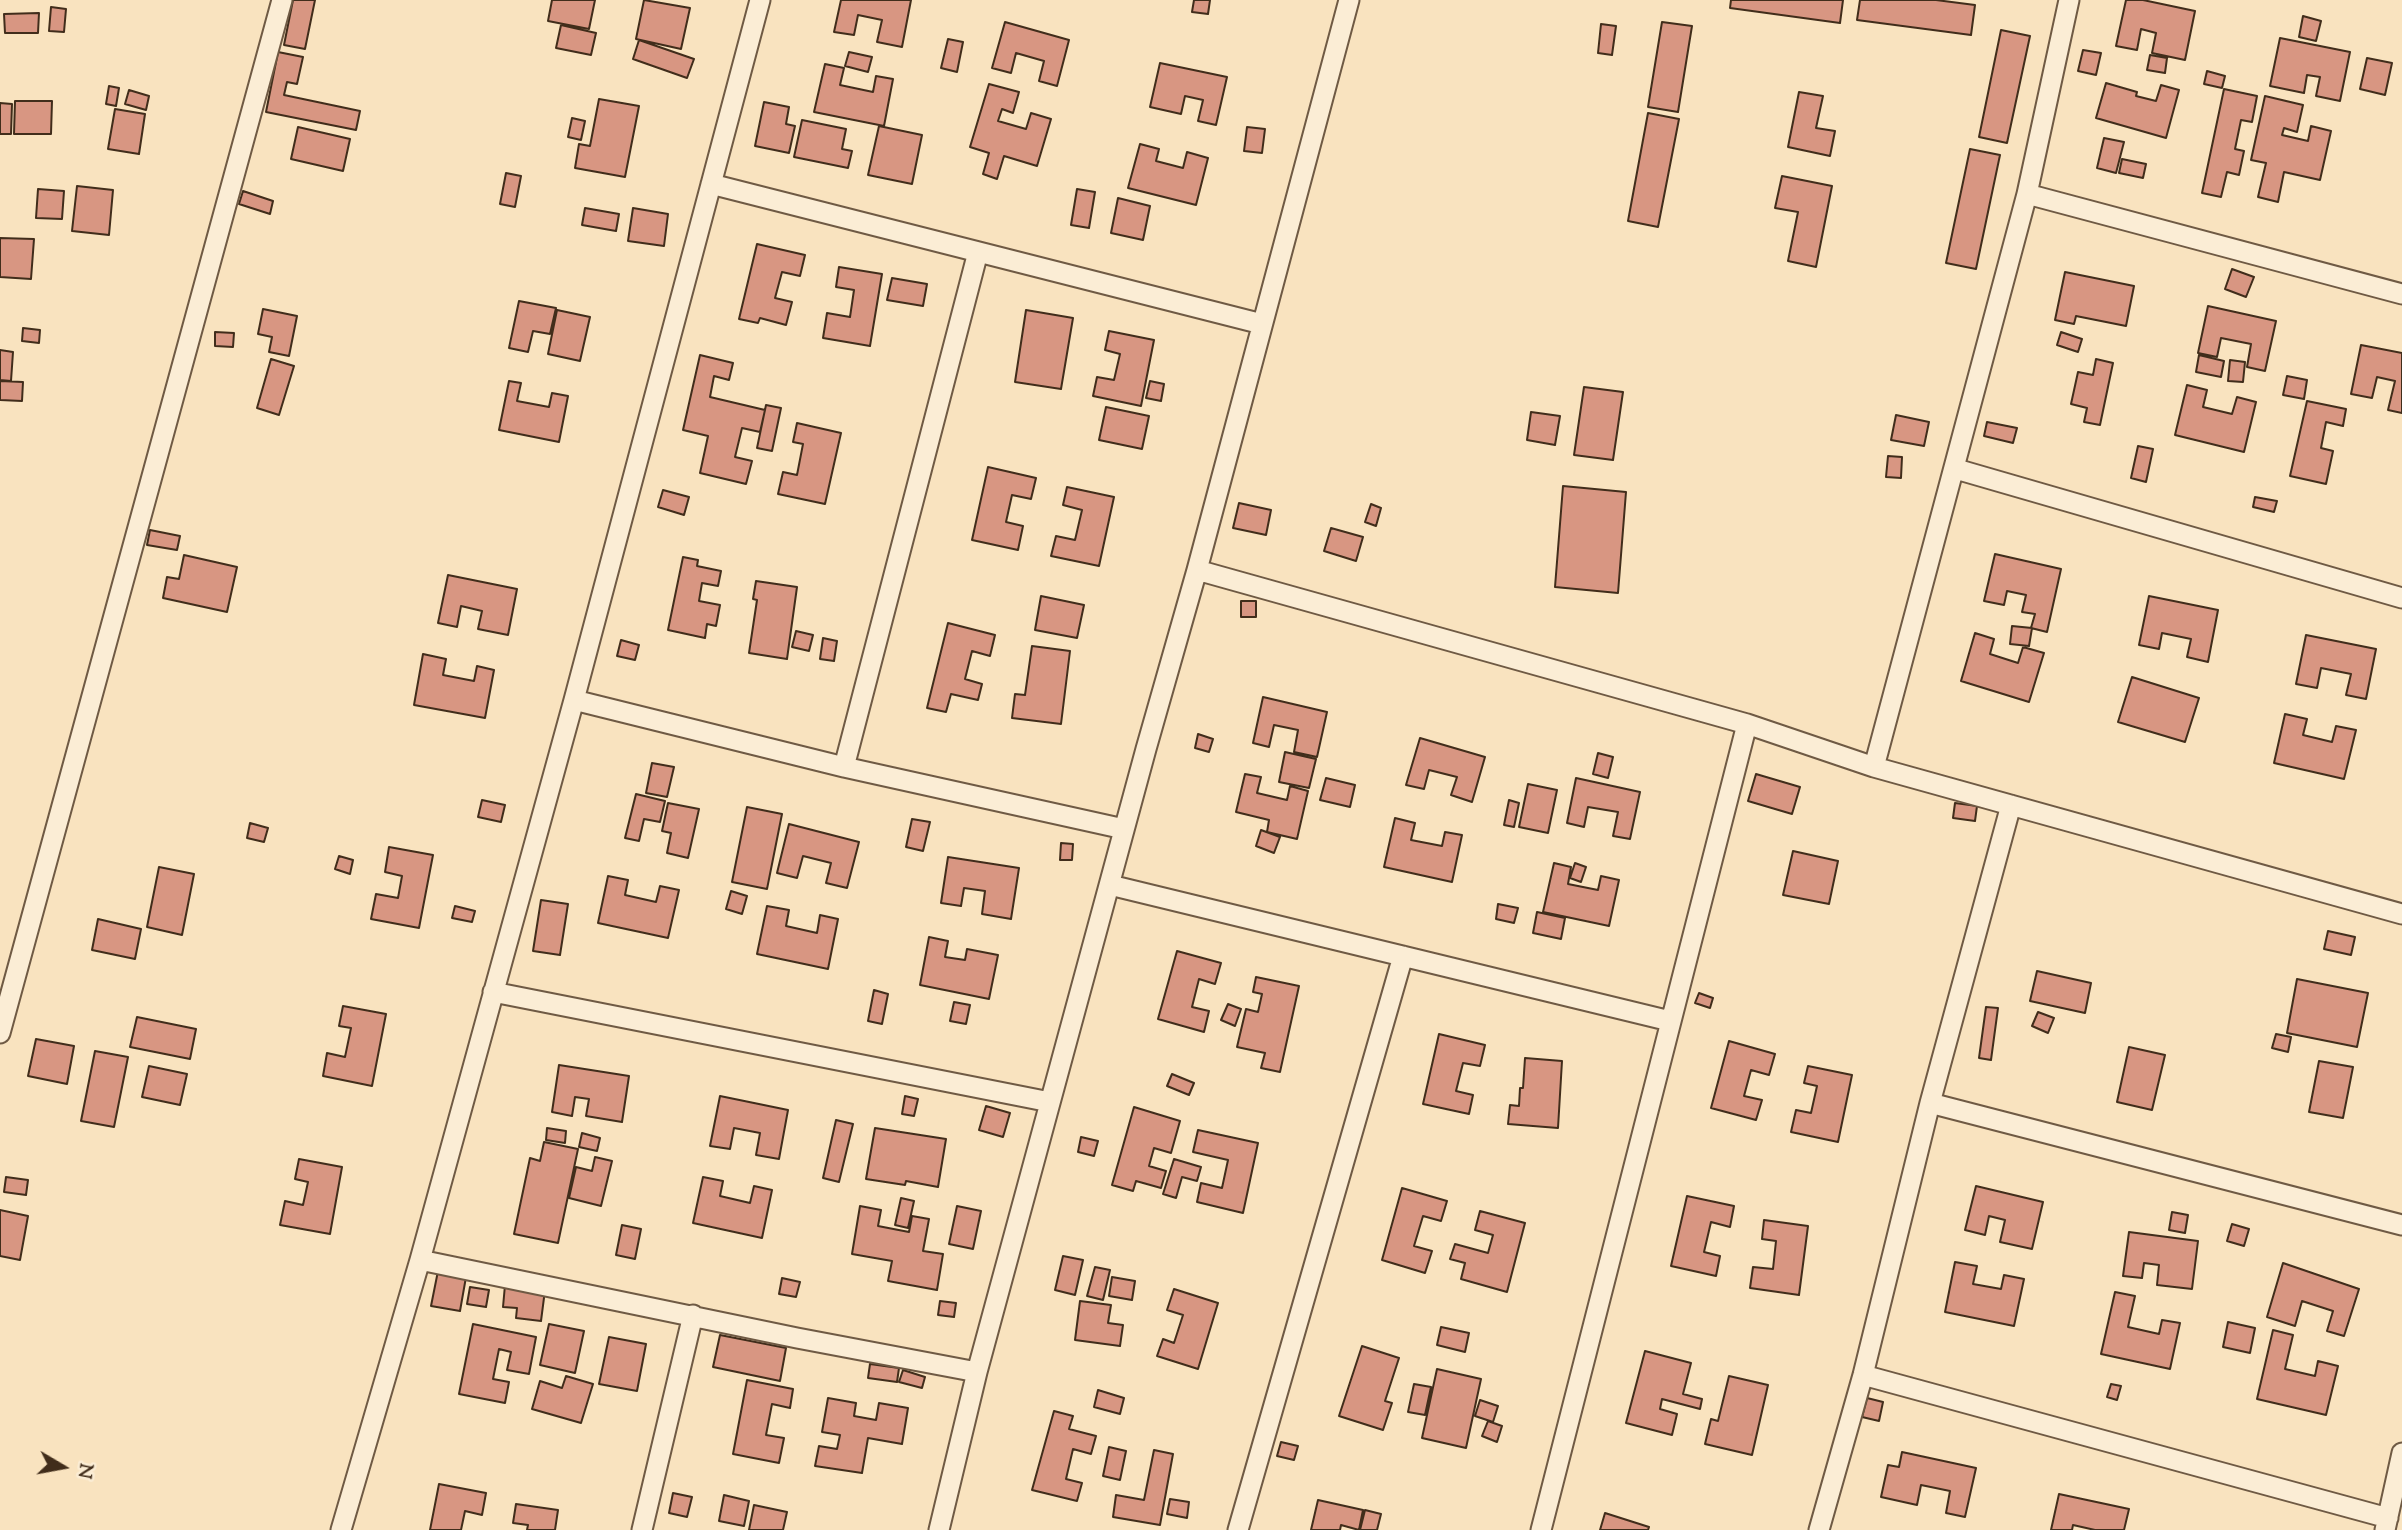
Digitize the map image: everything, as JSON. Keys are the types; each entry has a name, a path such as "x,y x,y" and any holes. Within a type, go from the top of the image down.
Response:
{"street":[{"path":"0,1033 282,0"},
{"path":"341,1530 420,1260 574,700 760,0"},
{"path":"939,1530 977,1371 1197,570 1349,0"},
{"path":"1874,768 2027,194 2069,0"},
{"path":"711,184 1262,324"},
{"path":"2027,194 2402,295"},
{"path":"844,767 978,252"},
{"path":"1955,469 2402,598"},
{"path":"1197,570 1747,724 1874,768 2402,914"},
{"path":"574,700 844,767 1124,829"},
{"path":"1541,1530 1747,724"},
{"path":"1819,1530 1863,1375 1930,1103 2011,805"},
{"path":"1110,885 1670,1021"},
{"path":"1238,1530 1404,956"},
{"path":"493,992 1050,1102"},
{"path":"1930,1103 2402,1225"},
{"path":"420,1260 797,1338 977,1371"},
{"path":"642,1530 693,1315"},
{"path":"1863,1375 2387,1524 2402,1452"}],"building":[{"path":"293,0 315,0 305,49 284,45"},
{"path":"552,0 595,0 589,29 548,21"},
{"path":"644,0 690,8 681,49 636,39"},
{"path":"841,0 911,0 902,47 877,42 882,20 858,15 854,35 834,32"},
{"path":"1194,0 1210,0 1208,14 1192,12"},
{"path":"1731,0 1843,0 1840,23 1730,8"},
{"path":"1860,0 1936,0 1975,5 1971,35 1857,20"},
{"path":"2126,0 2143,0 2195,11 2185,60 2152,53 2156,33 2141,29 2137,50 2116,46"},
{"path":"51,7 66,9 64,32 49,31"},
{"path":"39,13 38,33 5,33 4,14"},
{"path":"2303,16 2321,21 2316,41 2299,37"},
{"path":"1005,22 1069,40 1057,86 1039,81 1044,61 1016,53 1011,73 992,68"},
{"path":"1662,22 1692,26 1678,112 1648,107"},
{"path":"1601,24 1616,26 1612,55 1598,53"},
{"path":"561,25 596,33 591,55 556,48"},
{"path":"2001,30 2030,36 2007,143 1979,137"},
{"path":"2280,38 2350,52 2340,101 2316,96 2320,77 2307,75 2304,93 2270,86"},
{"path":"948,39 963,42 957,72 941,68"},
{"path":"639,40 694,59 687,78 633,59"},
{"path":"2083,50 2101,53 2096,75 2078,71"},
{"path":"278,52 303,57 297,84 287,82 284,95 360,111 356,130 266,112"},
{"path":"849,52 872,57 868,72 845,66"},
{"path":"2150,55 2167,58 2165,73 2147,70"},
{"path":"2367,58 2392,63 2385,95 2360,89"},
{"path":"1160,63 1227,77 1216,125 1198,121 1203,100 1185,96 1181,114 1150,107"},
{"path":"825,64 844,68 840,85 873,92 876,76 893,79 884,126 814,112"},
{"path":"2207,71 2225,76 2222,88 2204,84"},
{"path":"2106,83 2156,101 2161,85 2179,90 2166,138 2096,118"},
{"path":"989,84 1019,92 1013,113 1002,109 998,121 1026,129 1031,113 1051,119 1037,166 1004,156 997,179 983,174 989,153 970,147"},
{"path":"109,86 119,88 116,106 106,104"},
{"path":"2224,89 2257,96 2252,122 2241,120 2235,149 2244,151 2239,175 2227,172 2221,197 2202,193"},
{"path":"129,90 149,96 146,110 125,104"},
{"path":"1799,92 1823,96 1816,128 1835,131 1830,156 1788,147"},
{"path":"2265,96 2303,105 2297,132 2284,128 2282,135 2308,141 2311,126 2331,131 2320,180 2284,172 2278,202 2258,197 2266,163 2251,160"},
{"path":"599,99 639,106 625,177 575,168 579,144 590,146"},
{"path":"15,101 52,101 51,134 14,134"},
{"path":"764,102 789,107 786,124 795,126 789,153 755,146"},
{"path":"0,103 12,104 11,134 0,134"},
{"path":"115,109 145,114 139,154 108,149"},
{"path":"1648,113 1679,119 1658,227 1628,221"},
{"path":"572,118 585,121 581,140 568,137"},
{"path":"802,120 846,129 842,149 852,151 848,168 794,157"},
{"path":"879,126 922,135 912,184 868,175"},
{"path":"298,127 350,139 343,171 291,159"},
{"path":"1247,127 1265,129 1262,153 1244,151"},
{"path":"2104,138 2124,142 2116,173 2097,168"},
{"path":"1140,144 1159,149 1156,161 1183,168 1187,152 1208,158 1196,205 1128,188"},
{"path":"1970,149 2000,155 1976,269 1946,263"},
{"path":"2122,159 2146,164 2143,178 2119,173"},
{"path":"506,173 521,176 515,207 500,204"},
{"path":"1782,176 1832,186 1816,267 1788,261 1798,212 1775,208"},
{"path":"77,186 113,190 109,235 72,231"},
{"path":"38,189 64,191 62,219 36,218"},
{"path":"1077,189 1095,192 1089,228 1071,225"},
{"path":"243,191 273,201 270,214 239,204"},
{"path":"1118,198 1150,206 1143,240 1111,233"},
{"path":"585,208 619,214 616,231 582,225"},
{"path":"633,208 668,214 664,246 628,241"},
{"path":"0,238 34,239 31,279 0,277"},
{"path":"757,244 805,255 800,276 782,272 775,298 792,302 786,325 760,318 758,323 739,319"},
{"path":"839,267 882,274 870,346 823,338 827,313 850,317 854,290 836,287"},
{"path":"2232,269 2254,277 2246,297 2225,289"},
{"path":"2065,272 2134,286 2126,326 2076,316 2074,324 2055,320"},
{"path":"892,278 927,284 923,306 887,300"},
{"path":"519,301 556,308 550,334 533,331 528,352 509,348"},
{"path":"2208,306 2276,321 2265,371 2247,367 2251,344 2221,338 2217,357 2198,353"},
{"path":"263,309 297,316 289,356 269,352 272,337 258,334"},
{"path":"557,310 590,317 580,361 548,354"},
{"path":"1026,310 1073,318 1061,389 1015,382"},
{"path":"23,328 40,330 39,343 22,341"},
{"path":"1109,331 1154,340 1141,406 1093,396 1097,377 1114,380 1120,354 1105,350"},
{"path":"215,332 234,333 233,347 215,346"},
{"path":"2061,332 2082,339 2078,352 2057,345"},
{"path":"2361,345 2402,353 2402,413 2388,410 2395,381 2377,377 2372,398 2351,394"},
{"path":"0,350 13,352 11,381 0,380"},
{"path":"700,355 733,363 729,380 714,376 710,397 765,410 760,432 742,428 735,457 752,461 746,484 700,473 708,436 683,430"},
{"path":"2199,355 2224,361 2221,377 2196,372"},
{"path":"271,359 294,366 279,415 257,408"},
{"path":"2096,359 2113,363 2100,425 2084,422 2087,408 2071,404 2078,372 2093,375"},
{"path":"2230,360 2245,362 2243,382 2228,381"},
{"path":"2287,376 2307,380 2304,399 2283,395"},
{"path":"0,381 23,382 22,401 0,400"},
{"path":"509,381 521,383 517,401 549,407 552,393 568,396 559,442 499,430"},
{"path":"1150,381 1164,384 1161,401 1146,398"},
{"path":"2187,385 2207,390 2203,407 2232,414 2237,397 2256,402 2244,452 2175,435"},
{"path":"1584,387 1623,392 1613,460 1574,455"},
{"path":"2307,401 2346,409 2343,426 2326,422 2321,448 2333,451 2326,484 2290,476"},
{"path":"766,405 781,408 772,451 757,448"},
{"path":"1106,407 1149,416 1142,449 1099,440"},
{"path":"1531,412 1560,416 1555,445 1527,440"},
{"path":"1896,415 1929,422 1924,446 1891,440"},
{"path":"1987,422 2017,428 2013,443 1984,436"},
{"path":"797,423 841,433 825,504 778,494 783,472 797,475 803,444 793,442"},
{"path":"2138,446 2153,449 2146,482 2131,478"},
{"path":"1888,456 1902,457 1901,478 1886,477"},
{"path":"988,467 1036,478 1031,499 1012,495 1006,522 1023,526 1018,550 972,540"},
{"path":"1563,486 1626,492 1618,593 1555,587"},
{"path":"1067,487 1114,497 1099,566 1051,556 1056,536 1075,540 1082,510 1063,505"},
{"path":"663,490 689,497 684,515 658,507"},
{"path":"2255,497 2277,501 2274,512 2253,507"},
{"path":"1239,503 1271,510 1266,535 1233,528"},
{"path":"1371,504 1381,508 1376,526 1365,522"},
{"path":"1331,528 1363,537 1356,561 1324,551"},
{"path":"150,530 180,536 177,550 147,545"},
{"path":"1995,554 2061,569 2047,632 2031,628 2035,614 2022,612 2026,595 2007,591 2004,605 1984,601"},
{"path":"184,555 237,567 227,612 163,598 167,577 179,579"},
{"path":"683,557 698,560 697,566 721,571 718,586 702,583 699,601 720,605 716,626 707,624 705,638 668,630"},
{"path":"448,575 517,589 508,635 478,629 482,611 461,606 457,627 438,623"},
{"path":"756,581 797,587 787,659 749,653 757,600 753,599"},
{"path":"1041,596 1084,605 1077,638 1035,630"},
{"path":"2149,596 2218,610 2208,662 2187,657 2191,639 2162,633 2159,649 2139,645"},
{"path":"1241,601 1256,601 1256,617 1241,617"},
{"path":"948,623 995,635 990,656 972,651 965,679 982,684 978,700 951,694 946,712 927,708"},
{"path":"2012,626 2032,628 2029,646 2010,644"},
{"path":"796,631 813,635 809,651 792,647"},
{"path":"1975,633 1994,639 1990,654 2018,663 2023,647 2044,653 2029,702 1961,681"},
{"path":"2306,635 2376,649 2366,699 2346,695 2351,674 2321,668 2317,688 2296,684"},
{"path":"823,638 837,641 834,661 820,659"},
{"path":"621,640 639,645 635,660 617,656"},
{"path":"1032,646 1070,651 1061,724 1012,718 1015,694 1025,695"},
{"path":"423,654 446,659 443,675 474,681 477,666 494,670 485,718 414,705"},
{"path":"2132,677 2199,698 2185,742 2118,722"},
{"path":"1263,697 1327,712 1317,757 1294,752 1298,730 1274,725 1269,747 1253,743"},
{"path":"2285,714 2307,719 2303,735 2332,742 2336,726 2356,730 2344,779 2274,763"},
{"path":"1198,734 1213,739 1209,752 1195,748"},
{"path":"1420,738 1485,757 1472,802 1451,795 1457,777 1429,770 1424,789 1406,785"},
{"path":"1285,752 1316,759 1309,788 1279,782"},
{"path":"1598,753 1613,757 1608,778 1593,774"},
{"path":"652,763 674,767 667,797 646,793"},
{"path":"1245,774 1261,777 1257,793 1287,800 1290,786 1308,791 1297,839 1267,832 1269,820 1236,812"},
{"path":"1756,774 1800,787 1792,814 1748,801"},
{"path":"1326,778 1355,785 1350,807 1320,800"},
{"path":"1576,778 1640,792 1630,839 1613,836 1618,812 1588,807 1584,827 1567,823"},
{"path":"1528,784 1557,790 1548,833 1519,827"},
{"path":"636,794 665,801 660,822 644,819 639,841 625,838"},
{"path":"482,800 505,805 501,822 478,817"},
{"path":"1509,800 1519,803 1514,827 1504,825"},
{"path":"668,803 699,809 688,858 667,853 671,833 662,831"},
{"path":"1955,803 1977,806 1975,821 1953,818"},
{"path":"747,807 782,814 767,889 732,882"},
{"path":"1395,818 1415,823 1411,840 1442,846 1445,832 1462,835 1452,882 1384,867"},
{"path":"912,819 930,822 923,851 906,847"},
{"path":"250,823 268,828 264,842 247,838"},
{"path":"789,824 859,842 847,888 826,883 831,863 803,856 797,878 777,873"},
{"path":"1261,830 1280,837 1274,853 1256,846"},
{"path":"1061,843 1073,844 1072,860 1060,860"},
{"path":"389,847 433,855 419,928 371,919 376,894 398,898 402,876 385,872"},
{"path":"1793,851 1838,861 1829,904 1783,895"},
{"path":"339,856 353,860 350,874 335,869"},
{"path":"948,857 1019,868 1011,919 982,914 985,891 964,888 961,906 941,903"},
{"path":"1554,863 1571,867 1568,884 1598,890 1601,876 1619,880 1609,926 1543,912"},
{"path":"1575,863 1586,867 1581,882 1570,878"},
{"path":"159,867 194,874 182,935 147,927"},
{"path":"608,876 628,880 625,895 656,902 660,886 679,890 668,938 598,923"},
{"path":"731,891 747,896 742,914 726,909"},
{"path":"541,900 568,904 560,955 533,951"},
{"path":"1498,904 1518,908 1514,923 1496,919"},
{"path":"455,906 475,911 472,922 452,918"},
{"path":"767,906 789,910 786,926 817,933 820,915 838,919 828,969 757,954"},
{"path":"1537,912 1565,918 1561,939 1533,933"},
{"path":"98,919 141,929 135,959 92,950"},
{"path":"2328,931 2355,937 2351,955 2324,949"},
{"path":"929,937 948,941 945,957 965,960 967,949 998,955 989,999 920,985"},
{"path":"1177,951 1221,963 1215,984 1199,979 1192,1007 1209,1011 1204,1032 1158,1019"},
{"path":"2037,971 2091,983 2085,1013 2030,1001"},
{"path":"1256,977 1299,986 1280,1072 1261,1068 1265,1053 1237,1047 1246,1009 1258,1012 1262,994 1253,992"},
{"path":"2297,979 2368,993 2357,1047 2287,1033"},
{"path":"874,990 888,994 882,1024 868,1021"},
{"path":"1699,993 1713,998 1710,1008 1695,1003"},
{"path":"954,1002 970,1005 966,1024 950,1021"},
{"path":"1228,1004 1241,1009 1235,1026 1221,1020"},
{"path":"343,1006 386,1014 372,1086 323,1076 327,1053 345,1057 351,1028 339,1026"},
{"path":"1986,1007 1998,1008 1991,1060 1979,1058"},
{"path":"2038,1012 2054,1018 2048,1033 2032,1026"},
{"path":"137,1017 196,1029 190,1059 130,1047"},
{"path":"1439,1034 1485,1045 1480,1066 1463,1063 1456,1091 1473,1095 1469,1114 1423,1104"},
{"path":"2276,1034 2291,1037 2288,1052 2272,1048"},
{"path":"36,1039 74,1046 67,1084 28,1076"},
{"path":"1729,1041 1775,1054 1769,1075 1751,1070 1744,1096 1762,1100 1756,1120 1711,1108"},
{"path":"2129,1047 2165,1055 2152,1110 2117,1102"},
{"path":"95,1051 128,1057 114,1127 81,1121"},
{"path":"1525,1058 1562,1061 1558,1128 1508,1124 1510,1105 1519,1106"},
{"path":"2319,1061 2353,1067 2343,1118 2309,1112"},
{"path":"559,1065 629,1076 622,1122 586,1116 589,1099 575,1097 572,1116 552,1112"},
{"path":"149,1066 187,1074 180,1105 142,1097"},
{"path":"1808,1066 1852,1075 1838,1142 1791,1132 1796,1110 1811,1113 1817,1086 1804,1083"},
{"path":"1172,1074 1194,1083 1189,1095 1167,1086"},
{"path":"720,1096 788,1110 779,1159 756,1155 760,1133 734,1128 730,1149 710,1146"},
{"path":"905,1096 918,1099 914,1116 902,1114"},
{"path":"986,1106 1010,1113 1003,1137 979,1130"},
{"path":"1134,1107 1180,1121 1171,1153 1154,1148 1149,1166 1166,1171 1161,1188 1136,1181 1133,1191 1112,1185"},
{"path":"836,1120 853,1124 839,1182 823,1178"},
{"path":"547,1128 566,1131 565,1143 546,1140"},
{"path":"875,1128 946,1139 938,1187 906,1181 905,1185 866,1179"},
{"path":"1198,1130 1258,1143 1243,1213 1197,1202 1201,1183 1222,1188 1228,1160 1193,1152"},
{"path":"582,1133 600,1138 597,1151 579,1147"},
{"path":"1081,1137 1098,1141 1094,1156 1078,1152"},
{"path":"544,1142 578,1149 558,1243 514,1234 530,1158 540,1161"},
{"path":"595,1157 612,1161 601,1206 569,1198 576,1167 592,1171"},
{"path":"299,1159 342,1167 330,1234 280,1225 285,1201 303,1205 308,1182 295,1179"},
{"path":"1174,1159 1201,1167 1197,1181 1182,1177 1176,1198 1163,1194"},
{"path":"6,1177 28,1180 26,1195 4,1192"},
{"path":"703,1177 723,1181 720,1196 750,1203 754,1186 772,1190 762,1238 693,1223"},
{"path":"1976,1186 2043,1202 2032,1249 2000,1242 2005,1220 1989,1216 1985,1235 1965,1230"},
{"path":"1402,1188 1447,1201 1441,1221 1423,1216 1414,1246 1432,1251 1425,1273 1382,1260"},
{"path":"1687,1196 1734,1206 1730,1227 1711,1222 1704,1252 1720,1256 1716,1276 1671,1266"},
{"path":"901,1198 914,1201 908,1228 895,1225"},
{"path":"860,1206 881,1210 878,1226 909,1232 912,1216 929,1219 923,1251 943,1254 937,1290 888,1281 892,1261 852,1254"},
{"path":"957,1206 981,1211 973,1249 949,1244"},
{"path":"0,1210 28,1216 20,1260 0,1256"},
{"path":"1480,1211 1525,1223 1507,1292 1461,1279 1465,1263 1450,1259 1455,1244 1488,1253 1493,1235 1475,1230"},
{"path":"2172,1212 2188,1215 2185,1233 2169,1230"},
{"path":"1764,1220 1808,1226 1799,1295 1750,1288 1753,1267 1773,1269 1776,1241 1762,1239"},
{"path":"2232,1224 2249,1229 2244,1246 2227,1241"},
{"path":"622,1225 641,1229 635,1259 616,1255"},
{"path":"2129,1232 2198,1241 2192,1289 2157,1285 2159,1265 2144,1263 2142,1278 2123,1276"},
{"path":"1063,1256 1083,1260 1075,1295 1055,1290"},
{"path":"1955,1262 1977,1266 1973,1284 2001,1289 2004,1275 2024,1279 2014,1326 1945,1312"},
{"path":"2283,1263 2359,1289 2344,1336 2327,1331 2333,1311 2302,1301 2295,1326 2267,1317"},
{"path":"1095,1267 1110,1270 1103,1300 1087,1296"},
{"path":"438,1271 466,1277 460,1311 431,1306"},
{"path":"1112,1277 1135,1281 1132,1300 1109,1296"},
{"path":"782,1278 800,1282 796,1297 779,1294"},
{"path":"505,1285 545,1290 541,1321 516,1318 517,1308 503,1307"},
{"path":"470,1287 489,1290 486,1307 467,1304"},
{"path":"1174,1289 1218,1303 1198,1369 1157,1356 1163,1339 1174,1343 1183,1315 1167,1310"},
{"path":"2115,1292 2135,1296 2128,1327 2159,1334 2162,1320 2180,1323 2170,1369 2101,1354"},
{"path":"940,1301 956,1303 954,1317 938,1315"},
{"path":"1080,1301 1111,1305 1108,1323 1123,1325 1120,1346 1075,1340"},
{"path":"2228,1322 2255,1328 2250,1353 2223,1347"},
{"path":"473,1324 536,1337 529,1374 507,1370 511,1352 499,1349 493,1379 509,1382 505,1403 459,1394"},
{"path":"549,1324 584,1331 575,1373 540,1365"},
{"path":"1441,1327 1469,1333 1465,1352 1437,1345"},
{"path":"2273,1330 2293,1335 2285,1369 2315,1376 2318,1361 2338,1366 2326,1415 2257,1399"},
{"path":"720,1335 786,1348 780,1381 713,1367"},
{"path":"609,1337 646,1344 637,1391 599,1384"},
{"path":"1362,1346 1399,1358 1385,1401 1392,1403 1383,1430 1339,1416"},
{"path":"1645,1351 1691,1363 1683,1394 1702,1399 1700,1409 1662,1399 1660,1409 1677,1414 1672,1435 1626,1423"},
{"path":"870,1364 899,1368 897,1382 868,1378"},
{"path":"1437,1369 1481,1379 1466,1448 1422,1438"},
{"path":"903,1370 925,1377 922,1388 899,1382"},
{"path":"566,1376 593,1384 581,1423 532,1409 540,1381 562,1388"},
{"path":"1729,1376 1768,1385 1752,1455 1705,1444 1711,1419 1718,1421"},
{"path":"747,1380 793,1389 790,1408 772,1404 766,1435 784,1438 779,1463 733,1454"},
{"path":"1414,1384 1431,1387 1425,1415 1408,1412"},
{"path":"2111,1384 2121,1386 2117,1400 2107,1397"},
{"path":"1098,1390 1124,1398 1120,1414 1094,1407"},
{"path":"828,1398 856,1403 854,1416 876,1420 879,1403 908,1408 902,1444 868,1438 862,1473 815,1466 819,1446 837,1449 840,1435 822,1432"},
{"path":"1867,1398 1883,1402 1879,1421 1862,1417"},
{"path":"1480,1400 1498,1406 1493,1422 1475,1416"},
{"path":"1054,1411 1073,1416 1069,1429 1096,1436 1091,1454 1073,1449 1066,1479 1082,1483 1077,1501 1032,1490"},
{"path":"1488,1421 1502,1426 1497,1442 1482,1436"},
{"path":"1281,1442 1298,1446 1294,1460 1277,1456"},
{"path":"1109,1447 1126,1451 1120,1480 1103,1476"},
{"path":"1154,1450 1173,1454 1160,1525 1113,1517 1116,1495 1144,1500"},
{"path":"1902,1452 1976,1468 1965,1517 1946,1513 1950,1491 1921,1485 1917,1505 1881,1497 1888,1465 1899,1467"},
{"path":"439,1484 486,1493 482,1515 465,1511 461,1530 430,1530"},
{"path":"673,1493 692,1497 687,1517 669,1513"},
{"path":"2059,1494 2129,1509 2124,1530 2095,1530 2073,1525 2072,1530 2051,1530"},
{"path":"724,1495 749,1501 744,1526 719,1521"},
{"path":"1170,1499 1189,1502 1187,1518 1167,1514"},
{"path":"1318,1500 1363,1510 1359,1530 1341,1525 1340,1530 1311,1530"},
{"path":"516,1504 558,1510 555,1530 527,1530 528,1525 513,1523"},
{"path":"754,1505 787,1512 783,1530 749,1530"},
{"path":"1365,1510 1381,1514 1377,1530 1360,1530"},
{"path":"1605,1513 1649,1527 1648,1530 1600,1530"}]}
